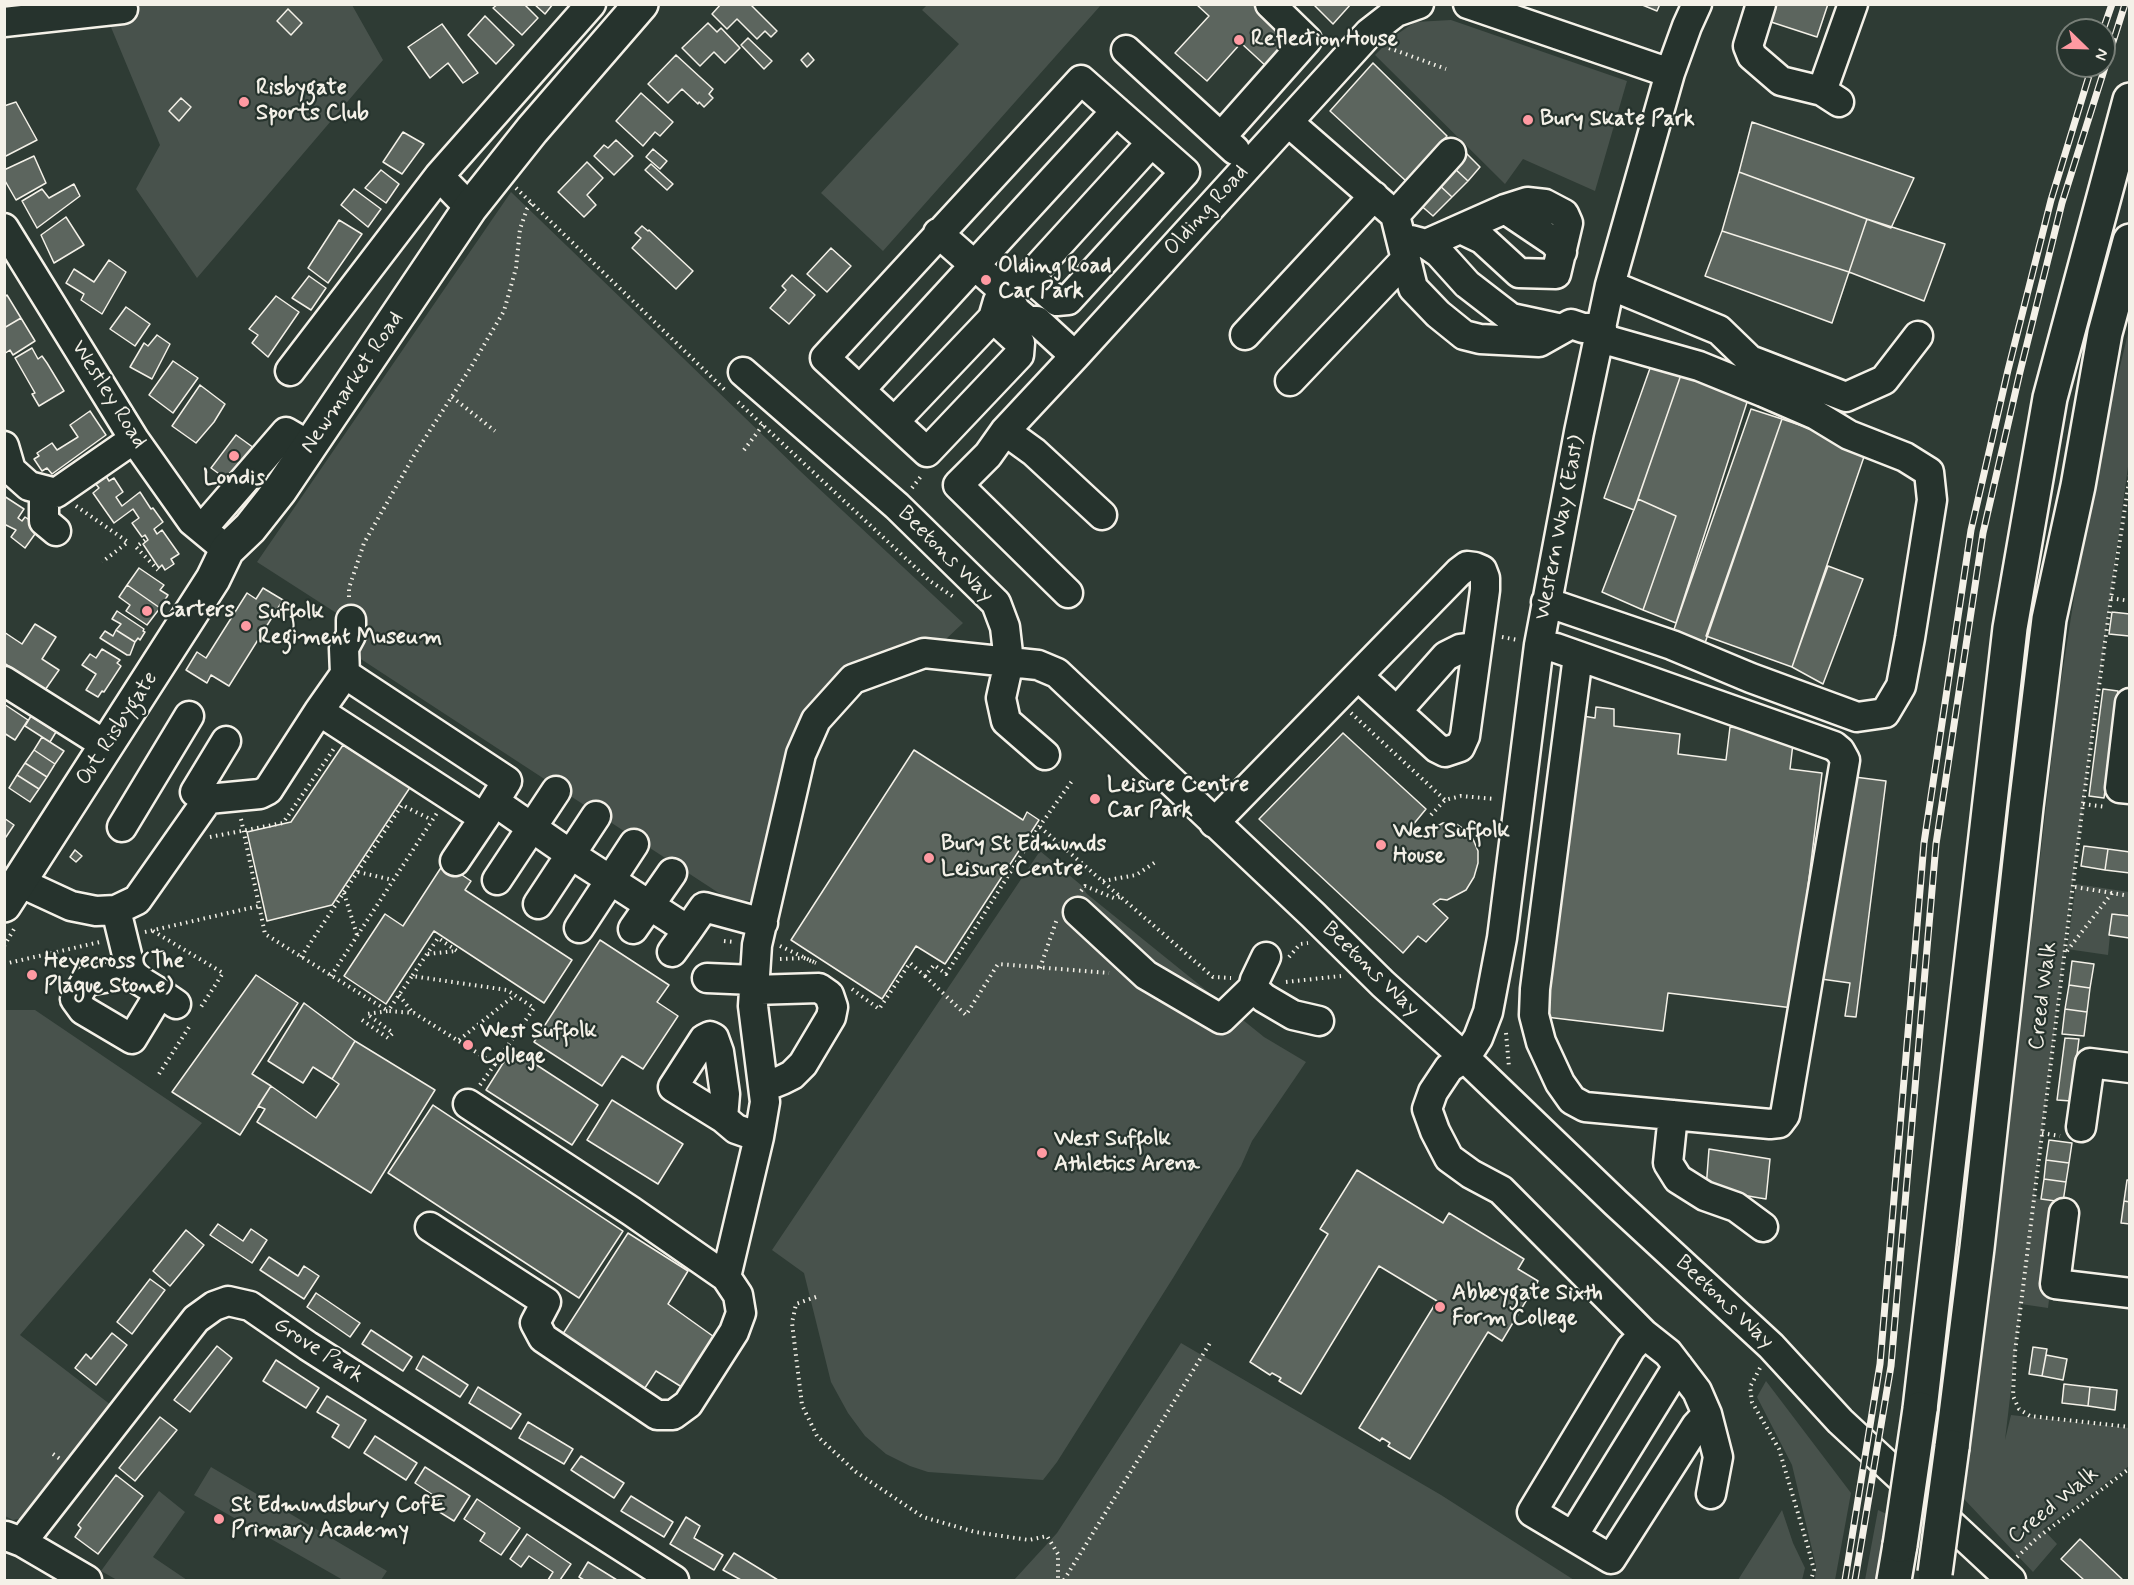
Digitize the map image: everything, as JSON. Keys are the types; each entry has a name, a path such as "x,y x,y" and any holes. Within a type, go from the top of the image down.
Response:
{"main road":[{"name":"Newmarket Road","path":"227,550 250,528 280,490 470,208 532,130 641,4"},
{"path":"1894,1581 1920,1409 2010,628 2050,398 2130,100"},
{"path":"1934,1577 1977,1248 2049,618 2078,486 2105,333 2130,241"},
{"name":"Out Risbygate","path":"12,894 213,579 227,550"}],"street":[{"path":"290,371 440,176 591,4"},
{"path":"1221,137 1307,40 1270,4"},
{"name":"Olding Road","path":"1068,593 958,485 1369,33 1396,12 1419,4"},
{"path":"1468,4 1670,73"},
{"name":"Western Way (East)","path":"1644,1334 1501,1190 1471,1174 1449,1158 1435,1131 1427,1108 1433,1092 1449,1068 1465,1058 1478,1038 1488,1012 1507,899 1546,602 1610,285 1670,73 1697,4"},
{"path":"1761,4 1748,46 1752,56 1781,81 1830,97 1852,4"},
{"path":"4,22 123,9"},
{"path":"1126,50 1250,164"},
{"path":"938,233 975,265 1058,301 1068,300 1185,172 1081,80 938,233 825,358 927,452 1019,355 1020,343 993,318"},
{"path":"860,390 1116,111"},
{"path":"1288,122 1407,234 1491,304 1519,306 1545,312 1567,326 1601,333 1699,366 1816,415 1849,435 1905,457 1929,472 1932,500 1910,638 1901,686 1884,713 1857,717 1751,678 1672,645 1546,602"},
{"path":"895,421 993,318 998,301 1018,285 1151,143"},
{"path":"1290,381 1407,234 1450,153"},
{"path":"440,176 470,208"},
{"path":"1245,335 1407,234 1461,229 1505,209 1554,242 1562,252 1556,274 1519,273 1482,239 1461,229"},
{"name":"Westley Road","path":"4,228 134,439 192,521 227,550"},
{"path":"1407,234 1413,288 1438,314 1464,335 1480,339 1539,342 1567,326"},
{"path":"1018,285 1016,311 1028,321 1037,321 1075,356"},
{"path":"1610,285 1719,330 1750,360 1846,397 1884,380 1918,336"},
{"name":"Beetons Way","path":"743,372 897,506 996,603 1005,627 1009,662 1038,666 1057,673 1383,984 1772,1346 1840,1421 2006,1576"},
{"path":"1005,431 1034,452 1102,515"},
{"path":"202,529 286,432 310,446"},
{"path":"4,446 11,470 29,486 56,493 134,439"},
{"path":"44,490 44,521 56,531"},
{"path":"1214,823 1459,572 1467,566 1482,570 1485,578 1477,647 1465,736 1460,747 1445,752 1437,748 1358,676"},
{"path":"156,770 201,796 236,797 260,794 268,790 345,674 344,648 351,635 351,620"},
{"path":"1539,645 1578,656 1834,746 1845,760 1785,1115 1779,1123 1585,1107 1572,1100 1560,1083 1541,1042 1534,1016 1539,946 1578,656"},
{"path":"1397,711 1446,656 1460,649 1477,647"},
{"path":"726,1277 765,1102 756,1039 753,985 757,945 767,935 801,753 816,720 853,679 924,653 1009,662 1001,698 1006,721 1045,755"},
{"path":"345,674 501,792 532,827 650,905 680,941 704,907 767,935"},
{"path":"4,681 107,746"},
{"path":"2130,703 2120,788 2130,789"},
{"path":"319,711 449,795 501,792"},
{"path":"122,827 189,716"},
{"path":"12,894 96,911 116,910 137,900 201,796 226,741"},
{"path":"497,880 556,790"},
{"path":"455,861 501,792"},
{"path":"538,904 596,816"},
{"path":"579,928 634,844"},
{"path":"633,929 672,873"},
{"path":"1507,899 1546,905"},
{"path":"116,910 128,959 129,974"},
{"path":"1078,912 1146,975 1221,1019 1258,975"},
{"path":"129,974 168,998 132,1039 83,1010 75,999 86,981 129,974"},
{"path":"1258,975 1264,998 1293,1015 1319,1021"},
{"path":"707,978 753,985 825,976 825,990 832,1000 831,1017 802,1064 792,1075 772,1084 763,1085"},
{"path":"2081,1127 2090,1063 2130,1068"},
{"path":"430,1227 546,1302 535,1323 543,1338 657,1415 673,1415 688,1404 734,1332 741,1313 738,1295 726,1277 631,1211 468,1104"},
{"path":"1673,1115 1668,1162 1678,1179 1705,1196 1736,1207 1763,1227"},
{"path":"723,1118 736,1129 759,1137"},
{"path":"2064,1214 2055,1284 2130,1293"},
{"name":"Grove Park","path":"13,1539 196,1319 214,1306 228,1301 250,1306 308,1346 674,1581"},
{"path":"1707,1414 1696,1425 1611,1559 1532,1512 1631,1348 1644,1334 1668,1353 1697,1391 1707,1414 1718,1456 1711,1494"},
{"path":"1573,1536 1678,1366"},
{"path":"13,1539 87,1581"}],"path":[{"path":"1369,33 1385,46 1446,69"},
{"path":"351,620 349,588 364,543 416,452 504,311 516,268 520,229 527,209 532,203"},
{"path":"452,397 495,431"},
{"path":"744,450 763,425"},
{"name":"Creed Walk","path":"2130,475 2083,804 2075,886 2015,1352 2013,1396 2019,1409 2030,1416 2130,1427"},
{"path":"73,504 136,547 158,570"},
{"path":"136,547 145,540"},
{"path":"102,562 128,542"},
{"path":"2111,598 2130,601"},
{"path":"1335,699 1445,800"},
{"path":"925,976 934,965 946,974 1039,826 1072,781"},
{"path":"331,976 449,795"},
{"path":"1431,815 1445,800 1461,796 1496,799"},
{"path":"236,797 265,934 388,1011"},
{"path":"301,957 402,805 432,820"},
{"path":"1039,826 1214,977 1258,975 1264,984 1349,976"},
{"path":"1104,881 1136,875 1157,861"},
{"path":"358,872 393,880"},
{"path":"2075,886 2130,896"},
{"path":"344,893 357,935"},
{"path":"2066,953 2112,893"},
{"path":"767,935 825,976 879,1009 910,963 966,1015 998,964 1110,973"},
{"path":"388,1011 399,995 427,954 438,938 458,951 427,954"},
{"path":"780,959 804,958 825,976"},
{"path":"399,995 414,1013 495,1064 534,1008 507,990 412,976"},
{"path":"459,1041 515,995"},
{"path":"362,1020 388,1038 393,1033 367,1014 388,1011 414,1013"},
{"path":"1507,1027 1507,1062 1511,1074"},
{"path":"816,1297 796,1304 792,1323 802,1405 817,1436 856,1472 923,1517 975,1532 1029,1540 1047,1536 1058,1554 1058,1581"},
{"path":"1064,1581 1210,1343"},
{"path":"1772,1346 1750,1387 1752,1402 1779,1449 1814,1570 1811,1581"},
{"name":"Creed Walk","path":"2006,1576 2037,1538 2130,1468"}],"shaded area":[{"name":"Risbygate Sports Club","path":"103,5 352,5 383,60 197,278 136,189 160,145"},
{"path":"927,5 1101,5 883,251 821,193 959,44 922,10"},
{"name":"Bury Skate Park","path":"1451,20 1627,81 1595,191 1523,159 1505,184 1375,55 1393,37 1415,22"},
{"path":"511,192 799,470 963,623 945,640 905,643 843,673 756,900 731,901 344,648 341,616 257,562"},
{"path":"2129,329 2129,459 2034,1198 2061,1203 2048,1308 2021,1304 2005,1440 2011,1415 2129,1428 2129,1466 2043,1529 2057,1544 2033,1572 1964,1499 2059,694 2092,483"},
{"name":"West Suffolk Athletics Arena","path":"1040,851 1081,885 1087,894 1264,1037 1306,1062 1252,1141 1241,1166 1173,1278 1057,1462 1043,1480 928,1472 886,1454 865,1436 848,1413 831,1382 804,1273 772,1250"},
{"path":"2076,884 2129,892 2129,916 2112,914 2108,955 2067,949"},
{"path":"5,1010 35,1010 202,1123 20,1335 111,1405 24,1518 13,1520 5,1516"},
{"path":"1181,1343 1441,1495 1574,1580 1014,1580 1057,1533"},
{"path":"1766,1381 1851,1493 1835,1580 1815,1580 1816,1566 1792,1465 1757,1397"},
{"path":"211,1467 387,1571 381,1580 343,1580 194,1495"},
{"path":"159,1491 185,1512 153,1557 187,1580 117,1580 101,1571"},
{"path":"1782,1510 1793,1543 1805,1568 1802,1580 1738,1580"},
{"path":"1878,1510 1891,1516 1880,1580 1865,1580"}],"building":[{"path":"498,4 524,4 538,18 522,35 493,8"},
{"path":"534,4 553,4 545,14"},
{"path":"721,4 750,4 777,31 771,37 765,31 757,39 737,19 727,29 712,14"},
{"name":"Reflection House","path":"1196,4 1260,4 1295,36 1267,67 1241,43 1207,81 1175,53 1209,16"},
{"path":"1313,4 1351,4 1333,24"},
{"path":"1640,4 1660,4 1657,11"},
{"path":"1775,4 1828,4 1817,37 1768,21"},
{"path":"288,9 302,23 291,35 277,21"},
{"path":"485,16 514,45 496,64 468,35"},
{"path":"708,23 717,32 721,28 740,48 725,63 714,52 700,66 682,48"},
{"path":"442,24 478,73 463,83 448,63 430,78 408,47"},
{"path":"748,38 772,61 764,69 741,45"},
{"path":"808,53 814,60 807,67 801,60"},
{"path":"676,55 713,89 709,94 713,98 704,107 682,89 668,103 648,84"},
{"path":"1373,63 1447,136 1406,181 1330,111"},
{"path":"641,93 673,122 660,136 655,132 643,146 616,121"},
{"path":"181,98 191,107 179,121 169,111"},
{"path":"16,102 37,140 4,157 4,106"},
{"path":"1752,122 1914,178 1891,228 1739,172"},
{"path":"403,132 424,144 402,174 383,162"},
{"path":"616,140 633,156 614,175 594,156 604,145 608,148"},
{"path":"653,149 667,161 660,169 646,157"},
{"path":"1467,154 1480,167 1468,181 1454,168"},
{"path":"34,156 46,183 16,200 4,179 4,170"},
{"path":"587,162 603,178 587,195 596,205 584,217 558,192"},
{"path":"651,164 673,184 667,190 645,170"},
{"path":"1454,168 1468,181 1452,197 1437,183"},
{"path":"381,170 399,184 386,203 365,188"},
{"path":"1739,172 1867,219 1849,272 1722,231"},
{"path":"1437,183 1452,197 1433,216 1418,203"},
{"path":"74,184 80,196 37,228 22,201 42,189 49,198"},
{"path":"354,189 381,209 368,227 341,205"},
{"path":"66,217 84,245 54,263 41,235"},
{"path":"1867,219 1945,244 1924,301 1849,272"},
{"path":"339,220 362,234 328,283 308,268"},
{"path":"642,226 693,271 676,289 632,248 641,238 635,233"},
{"path":"1722,231 1849,272 1832,323 1705,276"},
{"path":"831,248 851,266 827,292 807,274"},
{"path":"109,260 126,272 102,314 81,300 84,294 66,283 74,269 94,282"},
{"path":"792,275 815,295 789,324 770,308 786,290 782,286"},
{"path":"309,276 326,288 311,310 292,298"},
{"path":"7,295 21,318 4,328 4,297"},
{"path":"276,296 299,312 268,357 252,343 258,335 249,329"},
{"path":"126,307 150,324 135,346 110,329"},
{"path":"21,318 35,341 13,355 10,350 4,354 4,328"},
{"path":"157,335 170,344 152,379 130,367 144,343 148,346"},
{"path":"32,348 38,359 42,356 64,391 39,406 32,394 35,393 15,358"},
{"path":"1654,357 1683,369 1634,510 1604,498"},
{"path":"173,361 198,378 173,413 149,395"},
{"path":"1683,369 1750,393 1676,623 1643,610 1676,516 1638,499"},
{"path":"200,385 225,404 214,422 196,443 172,426"},
{"path":"1751,409 1782,419 1704,646 1672,635"},
{"path":"90,411 106,435 52,474 47,468 42,471 34,459 39,456 37,453 52,443 57,450 78,437 70,425"},
{"path":"1782,419 1867,448 1792,667 1706,636"},
{"name":"Londis","path":"236,435 254,448 229,481 211,468"},
{"path":"106,476 109,481 114,478 123,492 116,497 122,506 140,492 151,509 153,508 163,522 154,529 157,534 162,530 179,554 171,559 174,564 165,570 162,565 159,568 143,544 148,540 145,535 142,537 132,523 139,518 133,509 114,523 93,493 99,488 95,483"},
{"path":"4,496 24,509 18,518 22,521 25,517 40,527 25,548 11,537 16,530 4,524"},
{"path":"1638,499 1676,516 1643,610 1602,592"},
{"path":"1828,566 1863,579 1823,684 1792,667"},
{"path":"139,568 164,585 160,590 168,595 160,608 127,585"},
{"path":"127,585 160,608 147,625 126,611 130,605 119,597"},
{"name":"Suffolk Regiment Museum","path":"263,588 283,600 229,686 211,675 207,683 186,670 197,652 206,658 247,593 256,599"},
{"path":"117,611 144,629 145,632 140,640 138,638 135,642 116,630 121,624 112,619"},
{"path":"2112,612 2130,614 2129,636 2109,634"},
{"path":"35,624 56,637 42,659 59,670 45,690 4,663 4,632 22,644"},
{"path":"116,630 135,642 130,655 100,638 105,631 113,636"},
{"path":"102,649 120,660 117,663 121,666 104,692 102,691 98,697 86,690 96,674 82,665 90,654 96,658"},
{"path":"2103,689 2118,691 2104,798 2089,796"},
{"path":"4,704 28,720 15,740 4,733"},
{"path":"1596,707 1614,709 1614,726 1680,734 1678,754 1726,760 1730,727 1794,735 1790,769 1822,773 1793,1008 1668,993 1663,1031 1546,1017 1583,716 1595,718"},
{"path":"31,716 56,732 50,742 25,726"},
{"name":"West Suffolk House","path":"1343,733 1426,809 1412,826 1425,838 1434,828 1443,823 1455,823 1467,831 1478,851 1478,863 1474,877 1466,890 1447,900 1440,899 1433,904 1448,918 1426,942 1418,936 1403,953 1259,819"},
{"path":"42,737 64,751 55,764 34,750"},
{"path":"343,745 411,786 332,905 267,921 247,832 291,822"},
{"path":"34,750 55,764 47,777 25,763"},
{"name":"Bury St Edmunds Leisure Centre","path":"914,750 1023,820 1027,812 1039,820 945,964 916,946 882,999 791,940"},
{"path":"25,763 47,777 39,789 17,775"},
{"path":"17,775 39,789 30,802 9,788"},
{"path":"1847,776 1886,781 1856,1017 1845,1016 1850,983 1821,979"},
{"path":"4,818 14,825 6,837 4,836"},
{"path":"2084,846 2108,849 2105,870 2081,866"},
{"path":"2108,849 2130,852 2130,873 2105,870"},
{"path":"75,850 82,856 76,862 70,857"},
{"path":"444,863 471,881 465,890 572,960 544,1003 434,931 386,1004 344,976 385,914 403,926"},
{"path":"2112,914 2130,916 2129,938 2109,935"},
{"path":"600,940 669,985 657,1002 678,1016 643,1069 622,1056 602,1086 534,1042"},
{"path":"2072,961 2094,964 2090,988 2069,985"},
{"path":"256,975 298,1003 252,1074 271,1086 240,1135 172,1092"},
{"path":"2069,985 2090,988 2087,1012 2065,1009"},
{"path":"304,1003 355,1041 332,1079 313,1067 303,1083 268,1061"},
{"path":"2065,1009 2087,1012 2084,1036 2062,1034"},
{"path":"2065,1038 2079,1039 2071,1101 2057,1100"},
{"path":"355,1041 435,1090 371,1193 257,1122 265,1109 258,1106 271,1086 316,1118 339,1084 332,1079"},
{"path":"512,1049 598,1105 572,1145 486,1090"},
{"path":"612,1100 683,1144 658,1184 587,1140"},
{"path":"433,1105 623,1231 579,1298 388,1173"},
{"path":"2049,1140 2072,1143 2069,1163 2046,1160"},
{"path":"1709,1149 1770,1159 1766,1199 1706,1189"},
{"path":"2046,1160 2069,1163 2066,1182 2044,1179"},
{"path":"1357,1170 1443,1223 1449,1213 1524,1259 1518,1269 1538,1281 1502,1341 1488,1332 1410,1459 1388,1446 1390,1443 1382,1438 1380,1441 1359,1428 1437,1301 1379,1266 1301,1394 1279,1381 1281,1378 1272,1373 1270,1375 1250,1362 1328,1234 1320,1229"},
{"path":"2044,1179 2066,1182 2063,1202 2041,1199"},
{"path":"2127,1180 2130,1180 2130,1202 2124,1201"},
{"path":"2124,1201 2130,1202 2130,1224 2121,1223"},
{"path":"218,1224 243,1241 251,1229 267,1240 252,1263 210,1235"},
{"path":"186,1230 204,1245 170,1286 153,1271"},
{"path":"628,1233 688,1271 668,1304 717,1339 685,1389 656,1371 641,1394 559,1340"},
{"path":"269,1257 298,1276 304,1266 319,1276 304,1299 260,1270"},
{"path":"150,1279 165,1290 132,1334 117,1322"},
{"path":"316,1293 360,1323 350,1337 307,1307"},
{"path":"371,1330 412,1357 403,1371 362,1344"},
{"path":"112,1333 127,1345 96,1385 75,1368 86,1354 91,1359"},
{"path":"217,1346 232,1358 190,1412 174,1400"},
{"path":"2033,1347 2047,1349 2042,1376 2029,1374"},
{"path":"2046,1355 2067,1359 2063,1380 2042,1376"},
{"path":"423,1356 468,1385 460,1397 416,1369"},
{"path":"276,1360 319,1388 306,1408 263,1381"},
{"path":"2064,1384 2090,1387 2088,1406 2062,1403"},
{"path":"478,1387 521,1414 511,1429 469,1403"},
{"path":"2090,1387 2117,1390 2115,1410 2088,1406"},
{"path":"327,1396 366,1420 349,1448 332,1437 339,1425 317,1412"},
{"path":"160,1417 177,1430 135,1481 119,1468"},
{"path":"528,1422 573,1449 564,1464 519,1438"},
{"path":"375,1436 417,1463 406,1480 364,1453"},
{"path":"581,1456 624,1483 614,1498 571,1470"},
{"path":"425,1467 470,1496 454,1521 433,1508 439,1499 415,1483"},
{"path":"116,1475 143,1496 98,1554 75,1537 81,1528 78,1525"},
{"path":"631,1496 673,1522 664,1537 621,1511"},
{"path":"477,1499 520,1528 501,1555 480,1541 485,1533 464,1519"},
{"path":"686,1517 700,1526 694,1538 723,1555 714,1570 670,1544"},
{"path":"527,1534 571,1564 560,1580 548,1580 553,1572 529,1556 521,1567 510,1559"},
{"path":"2080,1539 2123,1580 2084,1580 2061,1559"},
{"path":"734,1553 778,1580 741,1580 723,1570"},
{"path":"588,1562 617,1580 584,1580 579,1577"}],"railway":[{"path":"2107,18 2112,4"},
{"path":"1855,1580 1891,1366 1936,844 1983,533 2062,203 2125,4"},
{"path":"1845,1580 1880,1364 1924,843 1971,530 2051,200 2088,78"}],"place":[{"name":"Reflection House","path":"1239,40"},
{"name":"Risbygate Sports Club","path":"244,102"},
{"name":"Bury Skate Park","path":"1528,120"},
{"name":"Olding Road Car Park","path":"986,280"},
{"name":"Londis","path":"234,456"},
{"name":"Carters","path":"147,611"},
{"name":"Suffolk Regiment Museum","path":"246,626"},
{"name":"Leisure Centre Car Park","path":"1095,799"},
{"name":"West Suffolk House","path":"1381,845"},
{"name":"Bury St Edmunds Leisure Centre","path":"929,858"},
{"name":"Heyecross (The Plague Stone)","path":"32,975"},
{"name":"West Suffolk College","path":"468,1045"},
{"name":"West Suffolk Athletics Arena","path":"1042,1153"},
{"name":"Abbeygate Sixth Form College","path":"1440,1307"},
{"name":"St Edmundsbury CofE Primary Academy","path":"219,1519"}]}
